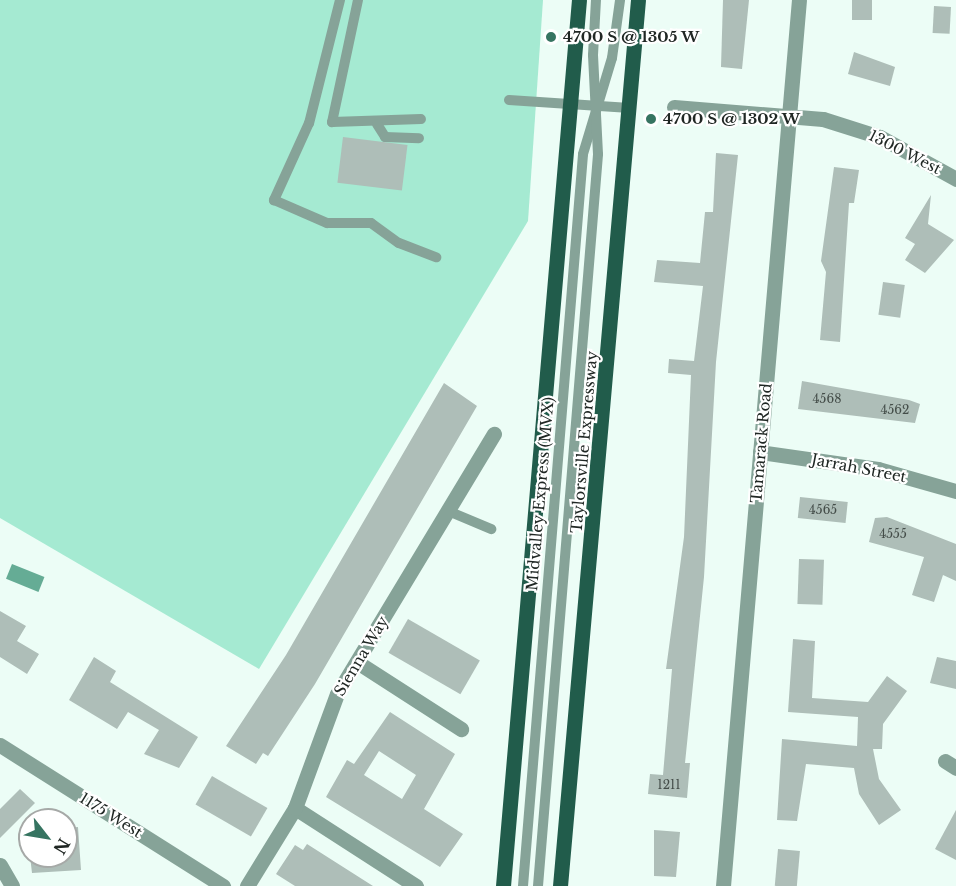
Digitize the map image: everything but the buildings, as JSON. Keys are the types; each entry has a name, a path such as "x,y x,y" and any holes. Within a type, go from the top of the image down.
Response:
{"main road":[{"path":"503,886 579,0"},
{"name":"Taylorsville Expressway","path":"560,886 638,0"}],"street":[{"name":"Tamarack Road","path":"723,886 799,0"},
{"name":"1300 West","path":"674,107 823,119 880,137 956,179"},
{"name":"Sienna Way","path":"247,886 295,808 327,715 494,434"},
{"name":"Jarrah Street","path":"760,452 878,469 956,491"},
{"path":"357,662 461,729"},
{"name":"1175 West","path":"0,745 223,886"},
{"path":"295,808 416,886"},
{"path":"0,865 12,886"}],"lane":[{"path":"340,0 309,123 274,200 327,223 371,223 399,243 436,257"},
{"path":"358,0 332,122 377,124 385,116 421,119"},
{"name":"Midvalley Express (MVX)","path":"538,886 598,154 596,0"},
{"name":"Midvalley Express (MVX)","path":"523,886 582,165 612,58 620,0"},
{"path":"509,100 630,108"},
{"path":"377,124 385,137 420,138"},
{"path":"448,511 491,529"}],"shaded area":[{"path":"0,0 543,0 528,221 259,669 0,518"},
{"path":"12,564 44,577 38,592 6,579"}],"place":[{"name":"4700 S @ 1305 W","path":"551,37"},
{"name":"4700 S @ 1302 W","path":"651,119"}]}
